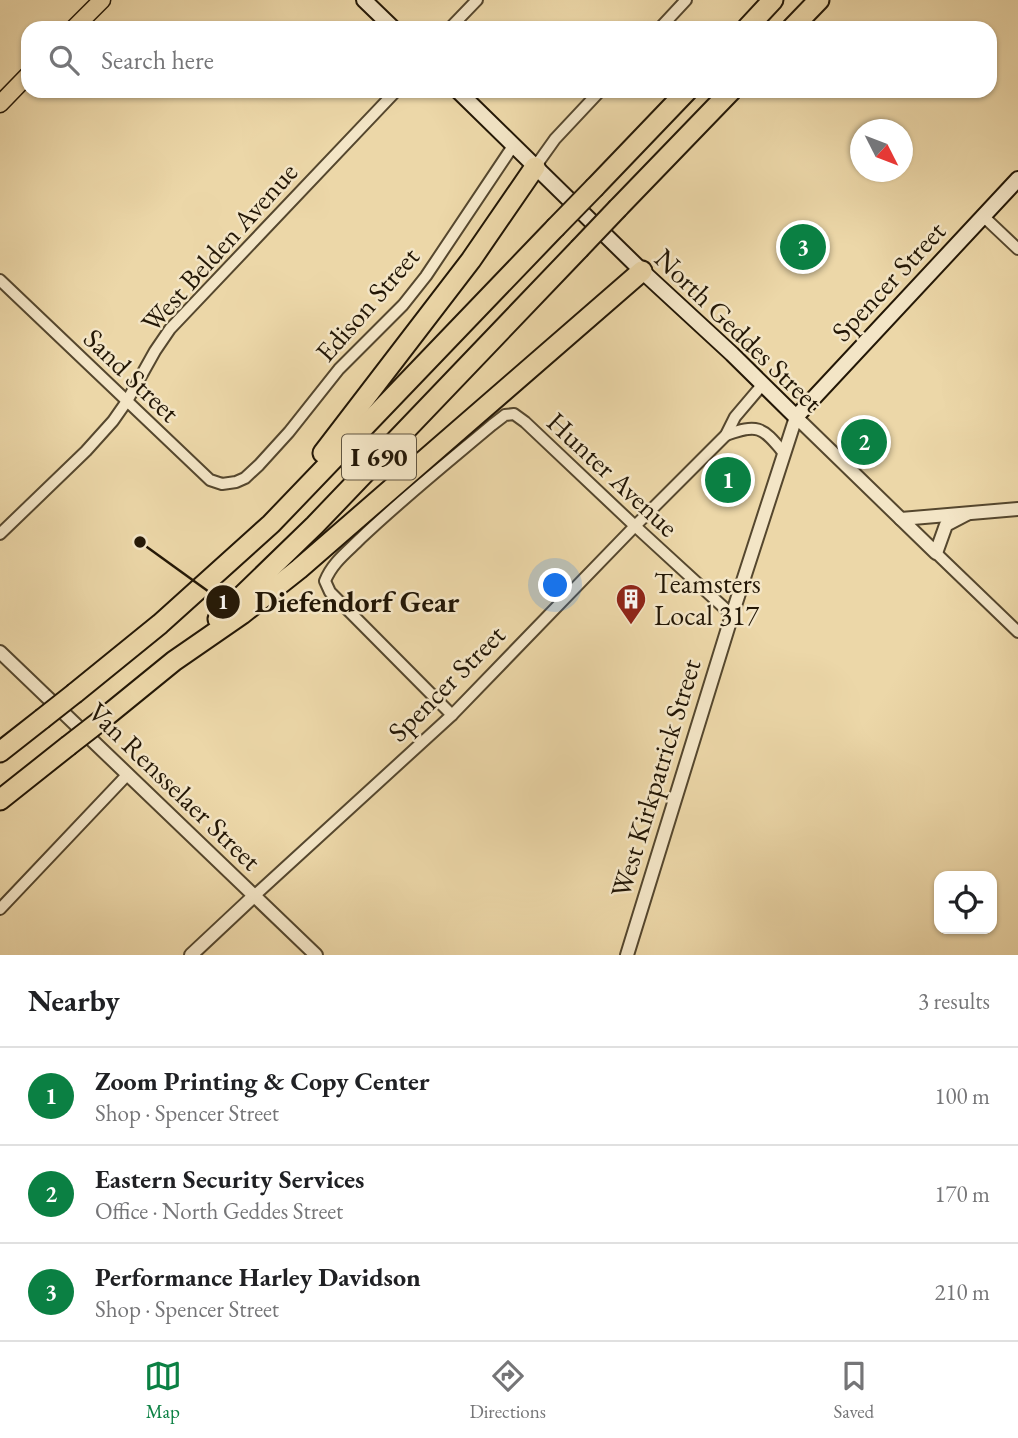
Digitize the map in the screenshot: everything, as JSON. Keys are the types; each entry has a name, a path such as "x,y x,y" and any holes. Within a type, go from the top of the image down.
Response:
{"highway":[{"path":"754,21 773,0"},
{"path":"799,21 819,0"},
{"name":"I 690","path":"0,752 160,624 271,524 680,98"},
{"name":"I 690","path":"0,800 174,660 315,525 724,98"},
{"path":"234,556 346,425 471,261 536,167"},
{"path":"174,660 242,614 299,569 642,271"}],"main road":[{"path":"82,21 102,0"},
{"path":"364,0 386,21"},
{"path":"0,104 21,82"},
{"name":"North Geddes Street","path":"465,98 796,417"},
{"name":"Spencer Street","path":"796,417 1018,179"}],"street":[{"path":"457,21 477,0"},
{"path":"667,21 687,0"},
{"name":"West Belden Avenue","path":"0,534 86,451 113,421 170,329 389,98"},
{"path":"536,167 555,139 593,98"},
{"name":"Edison Street","path":"241,480 259,466 339,369 403,304 426,276 513,146"},
{"path":"983,216 1018,249"},
{"name":"Sand Street","path":"0,280 210,480 222,484 241,480"},
{"name":"Spencer Street","path":"191,955 452,715 726,435 735,417 763,384"},
{"name":"Hunter Avenue","path":"452,715 330,592 325,581 337,562 376,524 505,415 514,414 525,422 732,615"},
{"name":"West Kirkpatrick Street","path":"627,955 796,417"},
{"name":"North Geddes Street","path":"796,417 1018,632"},
{"path":"726,435 747,428 761,430 769,435 783,452"},
{"path":"901,519 1018,509"},
{"path":"936,553 946,526 967,514"},
{"name":"Van Rensselaer Street","path":"0,652 316,955"},
{"path":"0,909 128,774"}],"place":[{"name":"Performance Harley Davidson","path":"803,247"},
{"name":"Eastern Security Services","path":"864,442"},
{"name":"Zoom Printing & Copy Center","path":"728,480"},
{"name":"Diefendorf Gear","path":"140,542"},
{"name":"Teamsters Local 317","path":"631,626"}]}
